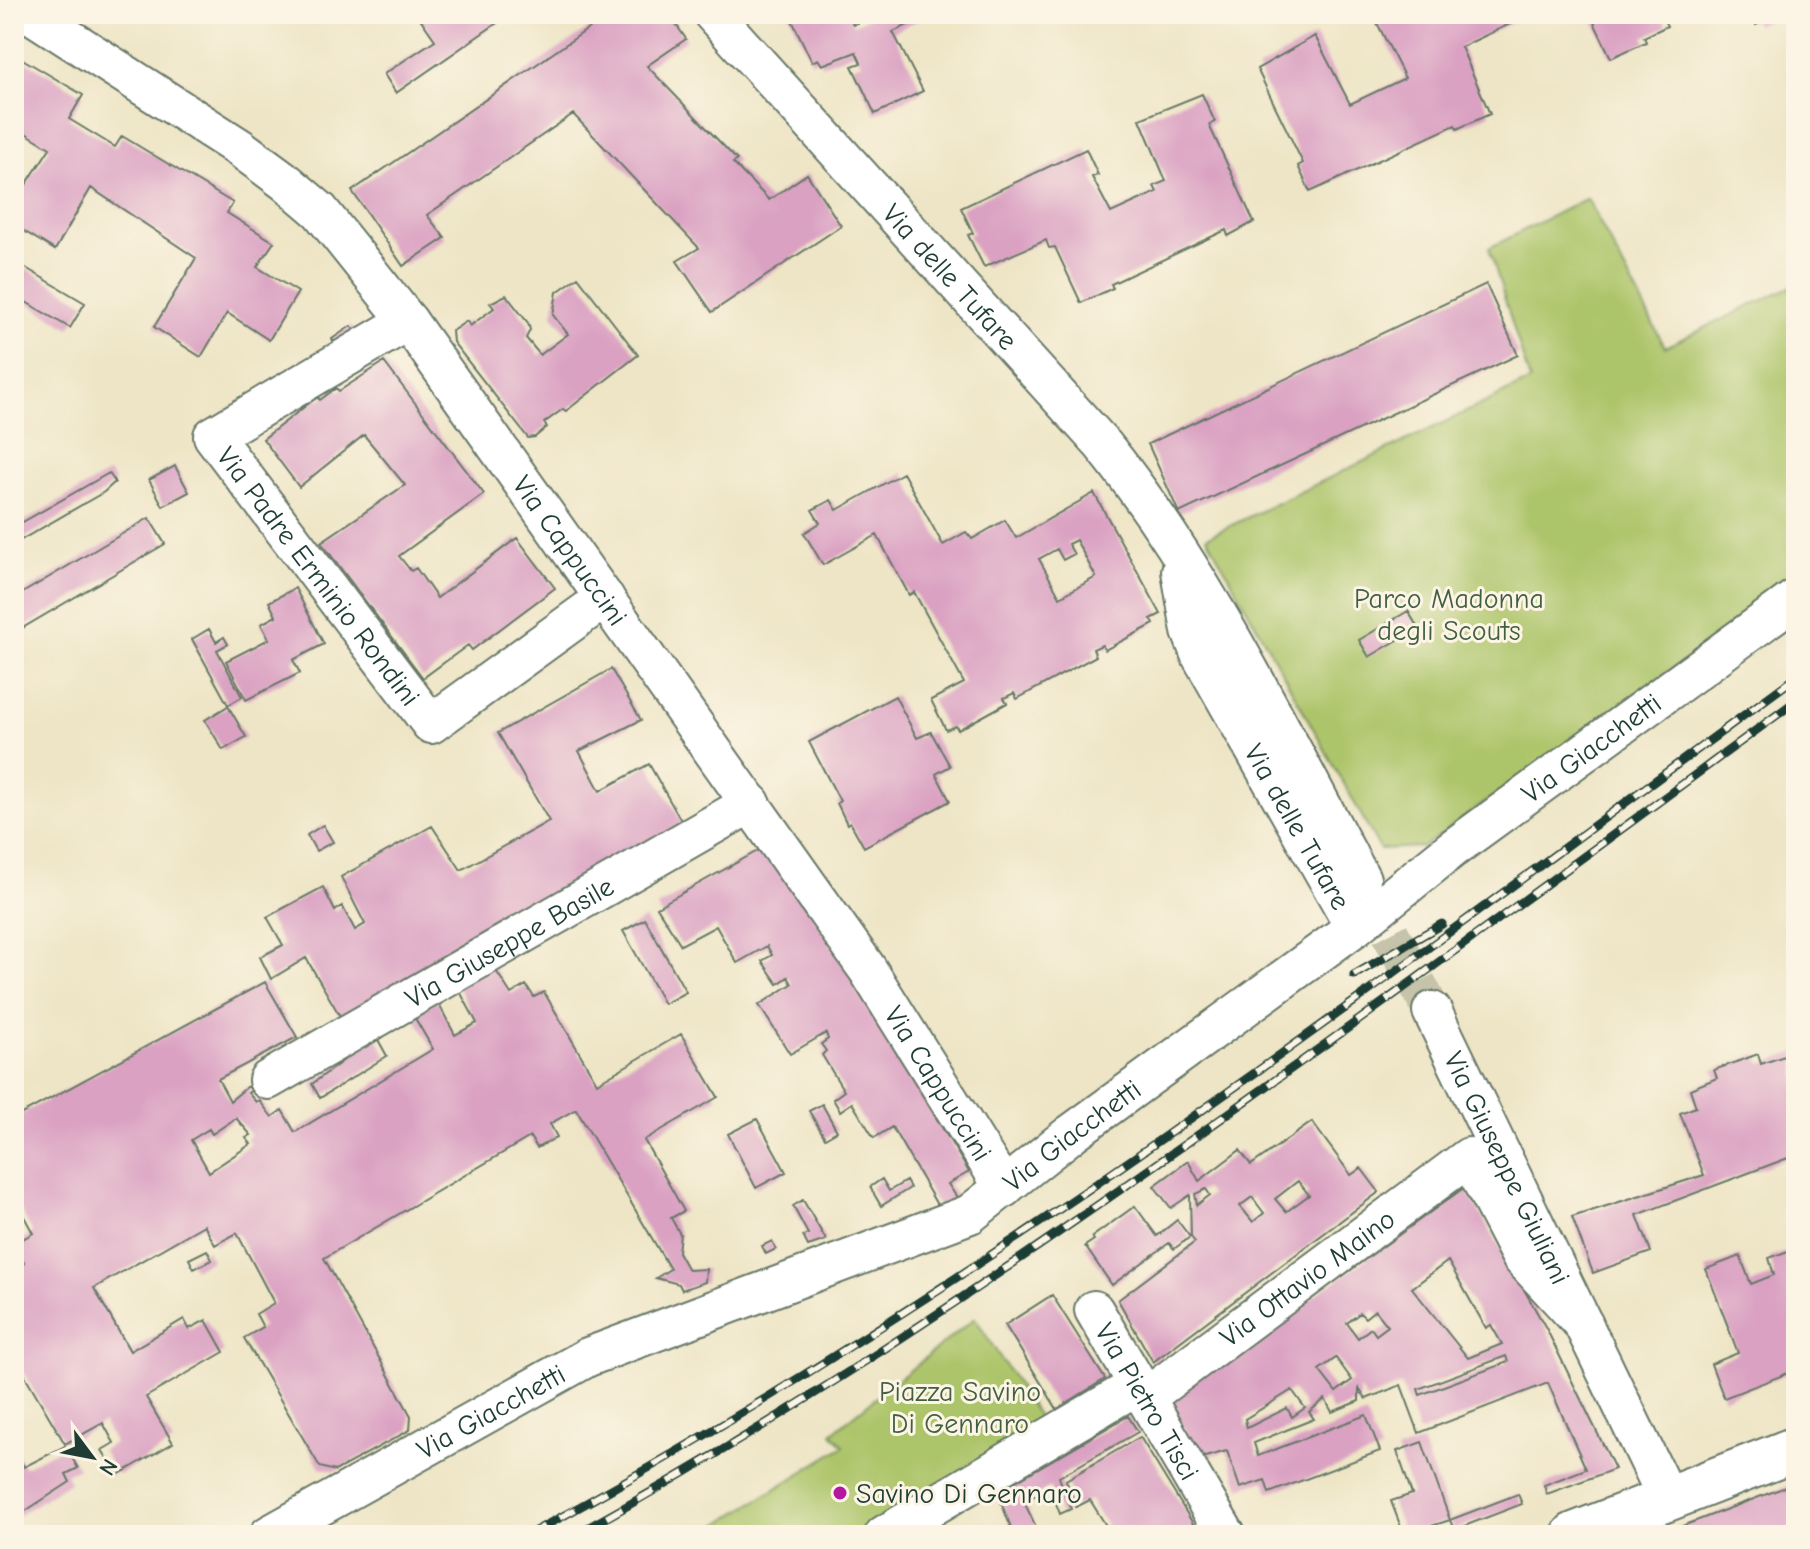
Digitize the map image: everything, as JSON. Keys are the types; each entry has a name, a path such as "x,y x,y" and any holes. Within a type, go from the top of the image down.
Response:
{"street":[{"name":"Via Cappuccini","path":"31,14 240,148 320,211 408,321 868,970 1004,1188"},
{"name":"Via delle Tufare","path":"713,14 1103,445 1140,490 1178,549 1361,879"},
{"name":"Via Padre Erminio Rondini","path":"408,321 213,436 431,724 605,598"},
{"name":"Via delle Tufare","path":"1178,549 1191,631 1200,654 1355,927"},
{"name":"Via Giacchetti","path":"269,1535 588,1357 951,1224 1355,927 1452,849 1796,598"},
{"name":"Via Giuseppe Basile","path":"268,1080 751,803"},
{"name":"Via Giuseppe Giuliani","path":"1432,1011 1667,1498"},
{"name":"Via Giuseppe Giuliani","path":"1469,1157 1521,1257 1584,1325"},
{"name":"Via Ottavio Maino","path":"884,1535 1142,1391 1469,1157"},
{"name":"Via Pietro Tisci","path":"1094,1310 1226,1535"},
{"path":"1574,1535 1796,1449"}],"green space":[{"name":"Parco Madonna degli Scouts","path":"1587,198 1665,347 1796,284 1796,580 1423,847 1380,849 1207,537 1530,381 1489,248"},
{"name":"Piazza Savino Di Gennaro","path":"975,1318 1044,1426 859,1535 701,1535 844,1446 832,1433"}],"building":[{"path":"417,14 510,14 396,93 384,74 435,40"},
{"path":"610,14 669,14 686,39 647,66 737,160 733,163 769,200 807,174 841,226 712,312 677,261 699,248 573,114 427,215 445,238 403,266 352,191"},
{"path":"789,14 848,14 853,25 876,14 931,14 893,32 923,91 875,114 852,66 861,63 856,52 822,65 818,59 812,62"},
{"path":"1379,14 1531,14 1461,47 1490,114 1457,129 1455,125 1310,192 1298,166 1303,163 1257,69 1315,36 1350,104 1405,78 1374,17"},
{"path":"1590,14 1661,14 1667,26 1644,37 1646,42 1611,58"},
{"path":"1751,14 1780,14 1756,25"},
{"path":"14,54 83,95 69,119 115,147 122,136 233,203 227,213 274,242 257,267 298,292 269,340 227,313 201,357 154,327 196,258 91,188 55,250 14,225 14,203 50,148 14,126"},
{"path":"1202,94 1215,122 1209,125 1254,222 1228,236 1226,230 1111,284 1113,288 1081,303 1055,247 1049,248 1046,240 984,267 968,235 973,233 961,208 1086,149 1098,175 1092,177 1111,213 1157,192 1154,186 1166,181 1140,119"},
{"path":"14,261 85,303 70,328 14,295"},
{"path":"578,277 638,355 566,411 563,409 544,423 547,427 535,437 528,438 453,342 452,331 467,321 470,326 494,308 490,303 506,295 528,323 530,330 526,338 540,355 568,334 553,315 557,292"},
{"path":"1486,284 1518,355 1179,513 1148,444"},
{"path":"351,326 359,336 339,350 332,339"},
{"path":"384,362 484,494 399,556 411,571 416,568 437,598 517,538 555,588 472,650 468,645 423,678 321,542 405,485 364,435 299,487 263,439 317,397 320,400 336,388 339,391"},
{"path":"175,466 189,492 163,506 149,480"},
{"path":"109,473 115,482 104,492 14,544 14,527"},
{"path":"903,473 943,545 966,532 972,539 1005,520 1016,538 1094,493 1161,614 1151,619 1154,624 1105,650 1102,645 1093,649 1096,656 1017,699 1014,693 1004,698 1007,703 958,730 956,726 946,730 931,700 964,683 914,592 909,595 877,535 823,565 804,533 820,523 812,510 831,500 837,510","holes":["1076,540 1096,577 1060,597 1039,559 1057,549 1063,560 1074,554 1068,544"]},
{"path":"149,518 165,544 14,633 14,598"},
{"path":"295,588 324,644 293,660 300,673 246,700 226,661 269,639 261,624 276,616 269,602"},
{"path":"1408,611 1418,628 1369,657 1359,640"},
{"path":"209,629 216,642 224,637 228,644 217,650 242,697 228,705 192,639"},
{"path":"611,669 641,720 579,751 600,791 649,764 683,824 340,1016 306,958 271,979 260,957 283,945 267,917 323,887 335,911 342,906 355,930 365,924 341,877 432,826 461,870 549,821 498,733"},
{"path":"895,696 917,738 931,732 950,766 936,774 950,801 864,847 850,822 847,824 837,803 840,801 809,742"},
{"path":"228,706 246,737 223,750 205,720"},
{"path":"323,825 333,842 316,851 307,835"},
{"path":"763,848 803,898 969,1172 948,1184 958,1199 940,1210 892,1127 874,1138 852,1103 840,1111 833,1099 844,1091 822,1055 826,1051 821,1044 828,1039 826,1033 790,1054 759,1005 792,984 788,977 778,984 762,961 772,955 767,946 737,963 716,926 681,945 657,907"},
{"path":"645,919 686,992 664,1004 623,931"},
{"path":"493,966 511,994 526,985 534,997 544,992 597,1083 681,1034 718,1097 644,1140 684,1211 671,1218 680,1234 678,1252 688,1270 706,1269 705,1282 682,1290 679,1284 656,1278 670,1269 576,1109 550,1124 557,1137 537,1148 530,1137 324,1258 411,1416 410,1430 335,1471 320,1467 244,1338 263,1327 256,1314 274,1303 237,1233 215,1245 204,1225 94,1288 130,1351 184,1319 189,1329 206,1320 224,1352 146,1397 173,1443 118,1475 102,1450 114,1443 103,1423 65,1444 14,1357 14,1269 24,1263 21,1257 14,1261 14,1244 33,1233 14,1198 14,1118 265,982 297,1037 218,1079 230,1101 248,1086 252,1090 248,1093 256,1102 259,1100 272,1117 282,1110 295,1132 433,1049 412,1013 436,999 455,1035 477,1023 457,986","holes":["236,1118 251,1135 246,1138 251,1144 209,1172 191,1140 209,1129 212,1134"]},
{"path":"376,1036 387,1056 320,1098 312,1084"},
{"path":"1796,1052 1796,1155 1637,1215 1651,1252 1593,1273 1572,1217 1704,1175 1680,1113 1696,1107 1690,1089 1717,1078 1714,1070 1758,1054 1761,1064"},
{"path":"822,1104 837,1131 825,1138 809,1111"},
{"path":"757,1119 786,1172 756,1188 728,1134"},
{"path":"1312,1122 1351,1175 1361,1168 1379,1192 1153,1362 1118,1300 1195,1242 1191,1237 1190,1195 1171,1208 1154,1186 1188,1161 1199,1181 1240,1150 1251,1165","holes":["1298,1181 1309,1195 1286,1212 1275,1199","1206,1189 1210,1195 1197,1205 1195,1194","1252,1197 1264,1213 1253,1222 1240,1206"]},
{"path":"882,1179 889,1191 906,1181 910,1188 881,1206 870,1187"},
{"path":"1465,1187 1546,1328 1615,1469 1547,1494 1544,1485 1586,1469 1548,1383 1419,1433 1401,1385 1366,1399 1359,1389 1359,1401 1332,1412 1325,1399 1309,1412 1314,1419 1254,1443 1258,1456 1366,1415 1380,1451 1269,1493 1265,1480 1240,1488 1227,1451 1201,1458 1167,1398 1243,1348","holes":["1448,1261 1486,1328 1491,1325 1502,1344 1468,1358 1412,1288","1375,1310 1388,1326 1376,1335 1371,1328 1358,1338 1347,1323 1360,1313 1365,1318","1506,1356 1508,1362 1420,1395 1418,1389","1336,1358 1352,1380 1336,1392 1319,1370","1292,1390 1305,1408 1292,1417 1287,1408 1247,1428 1245,1419"]},
{"path":"803,1200 826,1240 808,1246 803,1236 808,1234 793,1206"},
{"path":"1135,1206 1157,1236 1177,1220 1190,1237 1174,1249 1169,1243 1112,1285 1085,1246 1094,1240 1092,1237"},
{"path":"772,1241 776,1249 766,1254 762,1246"},
{"path":"1796,1248 1796,1370 1724,1398 1711,1364 1738,1353 1706,1269 1740,1256 1751,1284 1774,1275 1769,1258"},
{"path":"207,1250 212,1260 194,1269 189,1259"},
{"path":"1052,1295 1105,1379 1057,1409 1005,1325"},
{"path":"1128,1416 1138,1432 1059,1477 1071,1509 1060,1514 1050,1487 1024,1502 1040,1535 1014,1535 997,1492"},
{"path":"1140,1437 1200,1535 1132,1535 1130,1532 1112,1535 1090,1500 1076,1507 1066,1480"},
{"path":"1422,1442 1450,1520 1404,1535 1391,1501 1412,1494 1397,1451"},
{"path":"65,1446 78,1468 66,1474 70,1482 16,1517 14,1449 24,1467"},
{"path":"1796,1483 1796,1535 1659,1535"},
{"path":"1518,1494 1522,1504 1454,1530 1450,1520"}],"tunnel":[{"path":"1363,883 1432,1011"}],"railway":[{"path":"528,1535 695,1441 1019,1237 1333,1017 1796,677"},
{"path":"575,1535 801,1402 1020,1259 1323,1046 1796,701"},
{"path":"1354,975 1442,924"}],"place":[{"name":"Savino Di Gennaro","path":"840,1493"}]}
